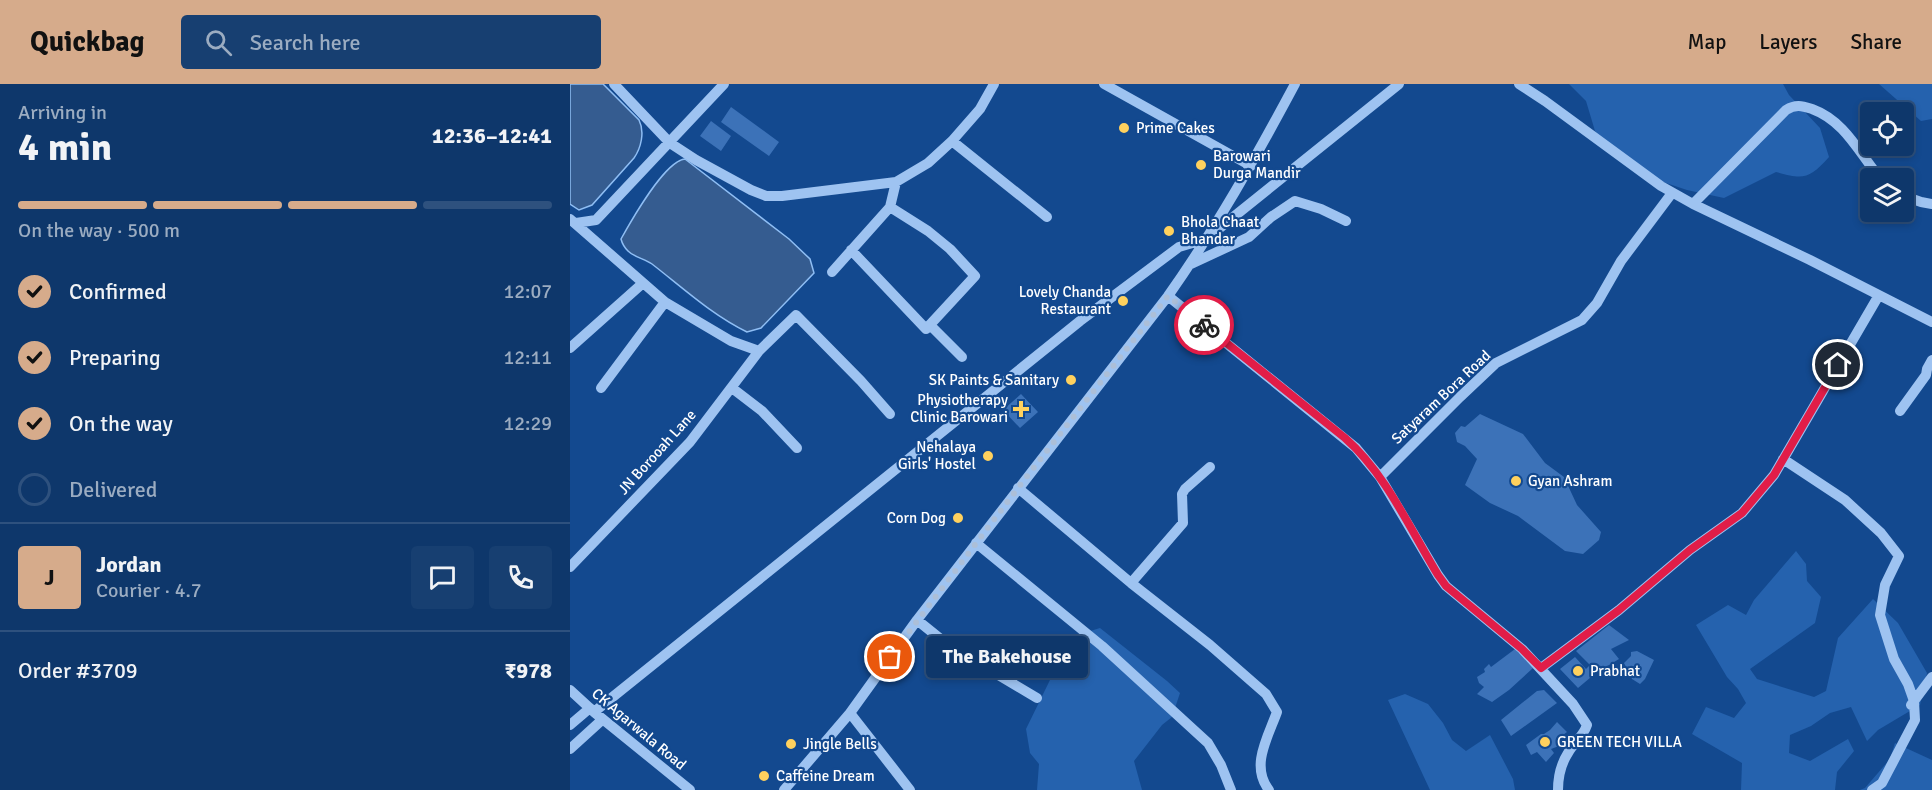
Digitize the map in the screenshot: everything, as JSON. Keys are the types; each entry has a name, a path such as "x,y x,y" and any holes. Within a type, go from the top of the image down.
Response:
{"street":[{"path":"614,84 670,142 714,170 766,196 896,182 928,163 952,141 980,109 994,84"},
{"path":"573,221 596,220 724,84"},
{"path":"1104,84 1251,166"},
{"path":"784,790 850,713 917,620 1168,296 1251,166 1295,84"},
{"path":"570,725 596,713 1080,321 1179,247 1206,239 1399,84"},
{"path":"1519,84 1672,193 1932,322"},
{"path":"1693,204 1786,110 1793,106 1801,105 1822,113 1840,126 1872,168"},
{"path":"952,141 1047,217"},
{"path":"832,272 890,207 896,182"},
{"name":"Satyaram Bora Road","path":"1380,477 1496,363 1582,320 1597,303 1621,261 1672,193"},
{"path":"1914,200 1932,204"},
{"path":"1190,264 1249,237 1271,217 1295,201 1321,209 1346,221"},
{"path":"851,250 926,329 975,276 950,249 928,231 890,207"},
{"path":"596,220 597,241"},
{"path":"573,221 665,302 731,341 759,351"},
{"path":"570,348 643,284"},
{"path":"1541,668 1619,610 1690,550 1742,513 1774,475 1880,295"},
{"path":"1168,296 1345,438 1365,457 1380,477 1446,586 1522,649 1573,704 1587,725 1583,735 1568,753 1558,777 1558,790"},
{"path":"601,388 665,302"},
{"name":"JN Borooah Lane","path":"570,567 690,442 759,351 796,315 890,414"},
{"path":"930,325 962,357"},
{"path":"1900,411 1926,375 1932,360"},
{"path":"732,388 762,411 796,448"},
{"path":"1783,459 1845,500 1881,533 1899,556 1885,585 1880,615 1894,659 1908,684 1915,720 1882,783 1872,790"},
{"path":"1131,583 1183,523 1182,494 1210,467"},
{"path":"1018,488 1131,583 1210,645 1266,694 1277,712 1259,765 1263,782 1269,790"},
{"path":"976,543 1102,646 1208,743 1221,765 1231,790"},
{"path":"917,620 948,645 1037,698"},
{"path":"1912,704 1932,677"},
{"name":"CK Agarwala Road","path":"570,690 690,790"},
{"path":"570,749 596,713"},
{"path":"850,713 910,790"}],"shaded area":[{"path":"570,84 603,84 639,120 642,130 639,150 634,158 592,205 579,210 570,204"},
{"path":"1569,84 1783,84 1789,95 1820,128 1829,157 1806,176 1776,172 1724,198 1687,190 1645,176 1602,140 1595,131 1586,101"},
{"path":"1879,84 1932,84 1932,119 1921,121 1914,115 1914,102 1899,102"},
{"path":"685,159 789,239 810,259 814,273 761,328 747,332 722,318 652,264 630,253 623,244 621,239 649,193 668,170 677,162"},
{"path":"1796,551 1806,564 1807,581 1821,597 1815,623 1750,669 1757,679 1814,697 1826,691 1838,638 1873,599 1898,623 1927,673 1920,705 1878,730 1867,741 1851,707 1830,713 1811,726 1790,735 1789,753 1810,761 1848,739 1854,751 1837,772 1835,790 1741,790 1742,763 1692,734 1706,707 1734,718 1746,703 1738,689 1727,677 1696,625 1728,605 1746,615 1754,600"},
{"path":"1100,628 1180,693 1172,717 1162,725 1134,761 1142,790 1037,790 1039,764 1030,753 1026,729 1071,637"},
{"path":"1405,694 1428,704 1443,723 1452,740 1466,751 1490,735 1513,779 1515,790 1430,790 1388,700"},
{"path":"1895,743 1932,760 1932,790 1860,790 1865,788 1890,759"}],"building":[{"path":"731,107 779,142 769,156 721,122"},
{"path":"711,121 731,136 721,151 700,136"},
{"path":"1021,394 1038,412 1020,428 1003,410"},
{"name":"Gyan Ashram","path":"1480,414 1523,434 1545,463 1564,477 1577,505 1601,532 1599,540 1583,554 1565,551 1518,516 1490,503 1465,485 1477,459 1465,446 1457,442 1455,433 1461,426 1465,427"},
{"path":"1609,625 1629,640 1611,649 1619,659 1604,668 1595,664 1590,665 1576,651"},
{"path":"1515,649 1533,668 1492,702 1477,694 1484,687 1479,683 1477,677 1485,672 1484,669 1489,664 1491,667"},
{"path":"1637,651 1654,660 1640,684 1632,679 1624,663 1631,656 1631,652"},
{"name":"Prabhat","path":"1575,657 1586,669 1590,665 1597,672 1578,688 1560,669"},
{"path":"1544,690 1557,703 1511,736 1501,720 1537,691"},
{"name":"GREEN TECH VILLA","path":"1557,722 1567,732 1559,738 1559,746 1551,749 1554,753 1546,762 1537,752 1531,755 1526,745 1550,730"}],"way so far":[{"path":"890,657 1168,296 1204,325"}],"place":[{"name":"Prime Cakes","path":"1124,128"},
{"name":"Barowari Durga Mandir","path":"1201,165"},
{"name":"Bhola Chaat Bhandar","path":"1169,231"},
{"name":"Lovely Chanda Restaurant","path":"1123,301"},
{"name":"SK Paints & Sanitary","path":"1071,380"},
{"name":"Physiotherapy Clinic Barowari","path":"1021,409"},
{"name":"Nehalaya Girls' Hostel","path":"988,456"},
{"name":"Gyan Ashram","path":"1516,481"},
{"name":"Corn Dog","path":"958,518"},
{"name":"The Bakehouse","path":"890,657"},
{"name":"Prabhat","path":"1578,671"},
{"name":"GREEN TECH VILLA","path":"1545,742"},
{"name":"Jingle Bells","path":"791,744"},
{"name":"Caffeine Dream","path":"764,776"}],"route":[{"path":"1204,325 1345,438 1365,457 1380,477 1446,586 1522,649 1541,668 1619,610 1690,550 1742,513 1774,475 1838,365"}]}
